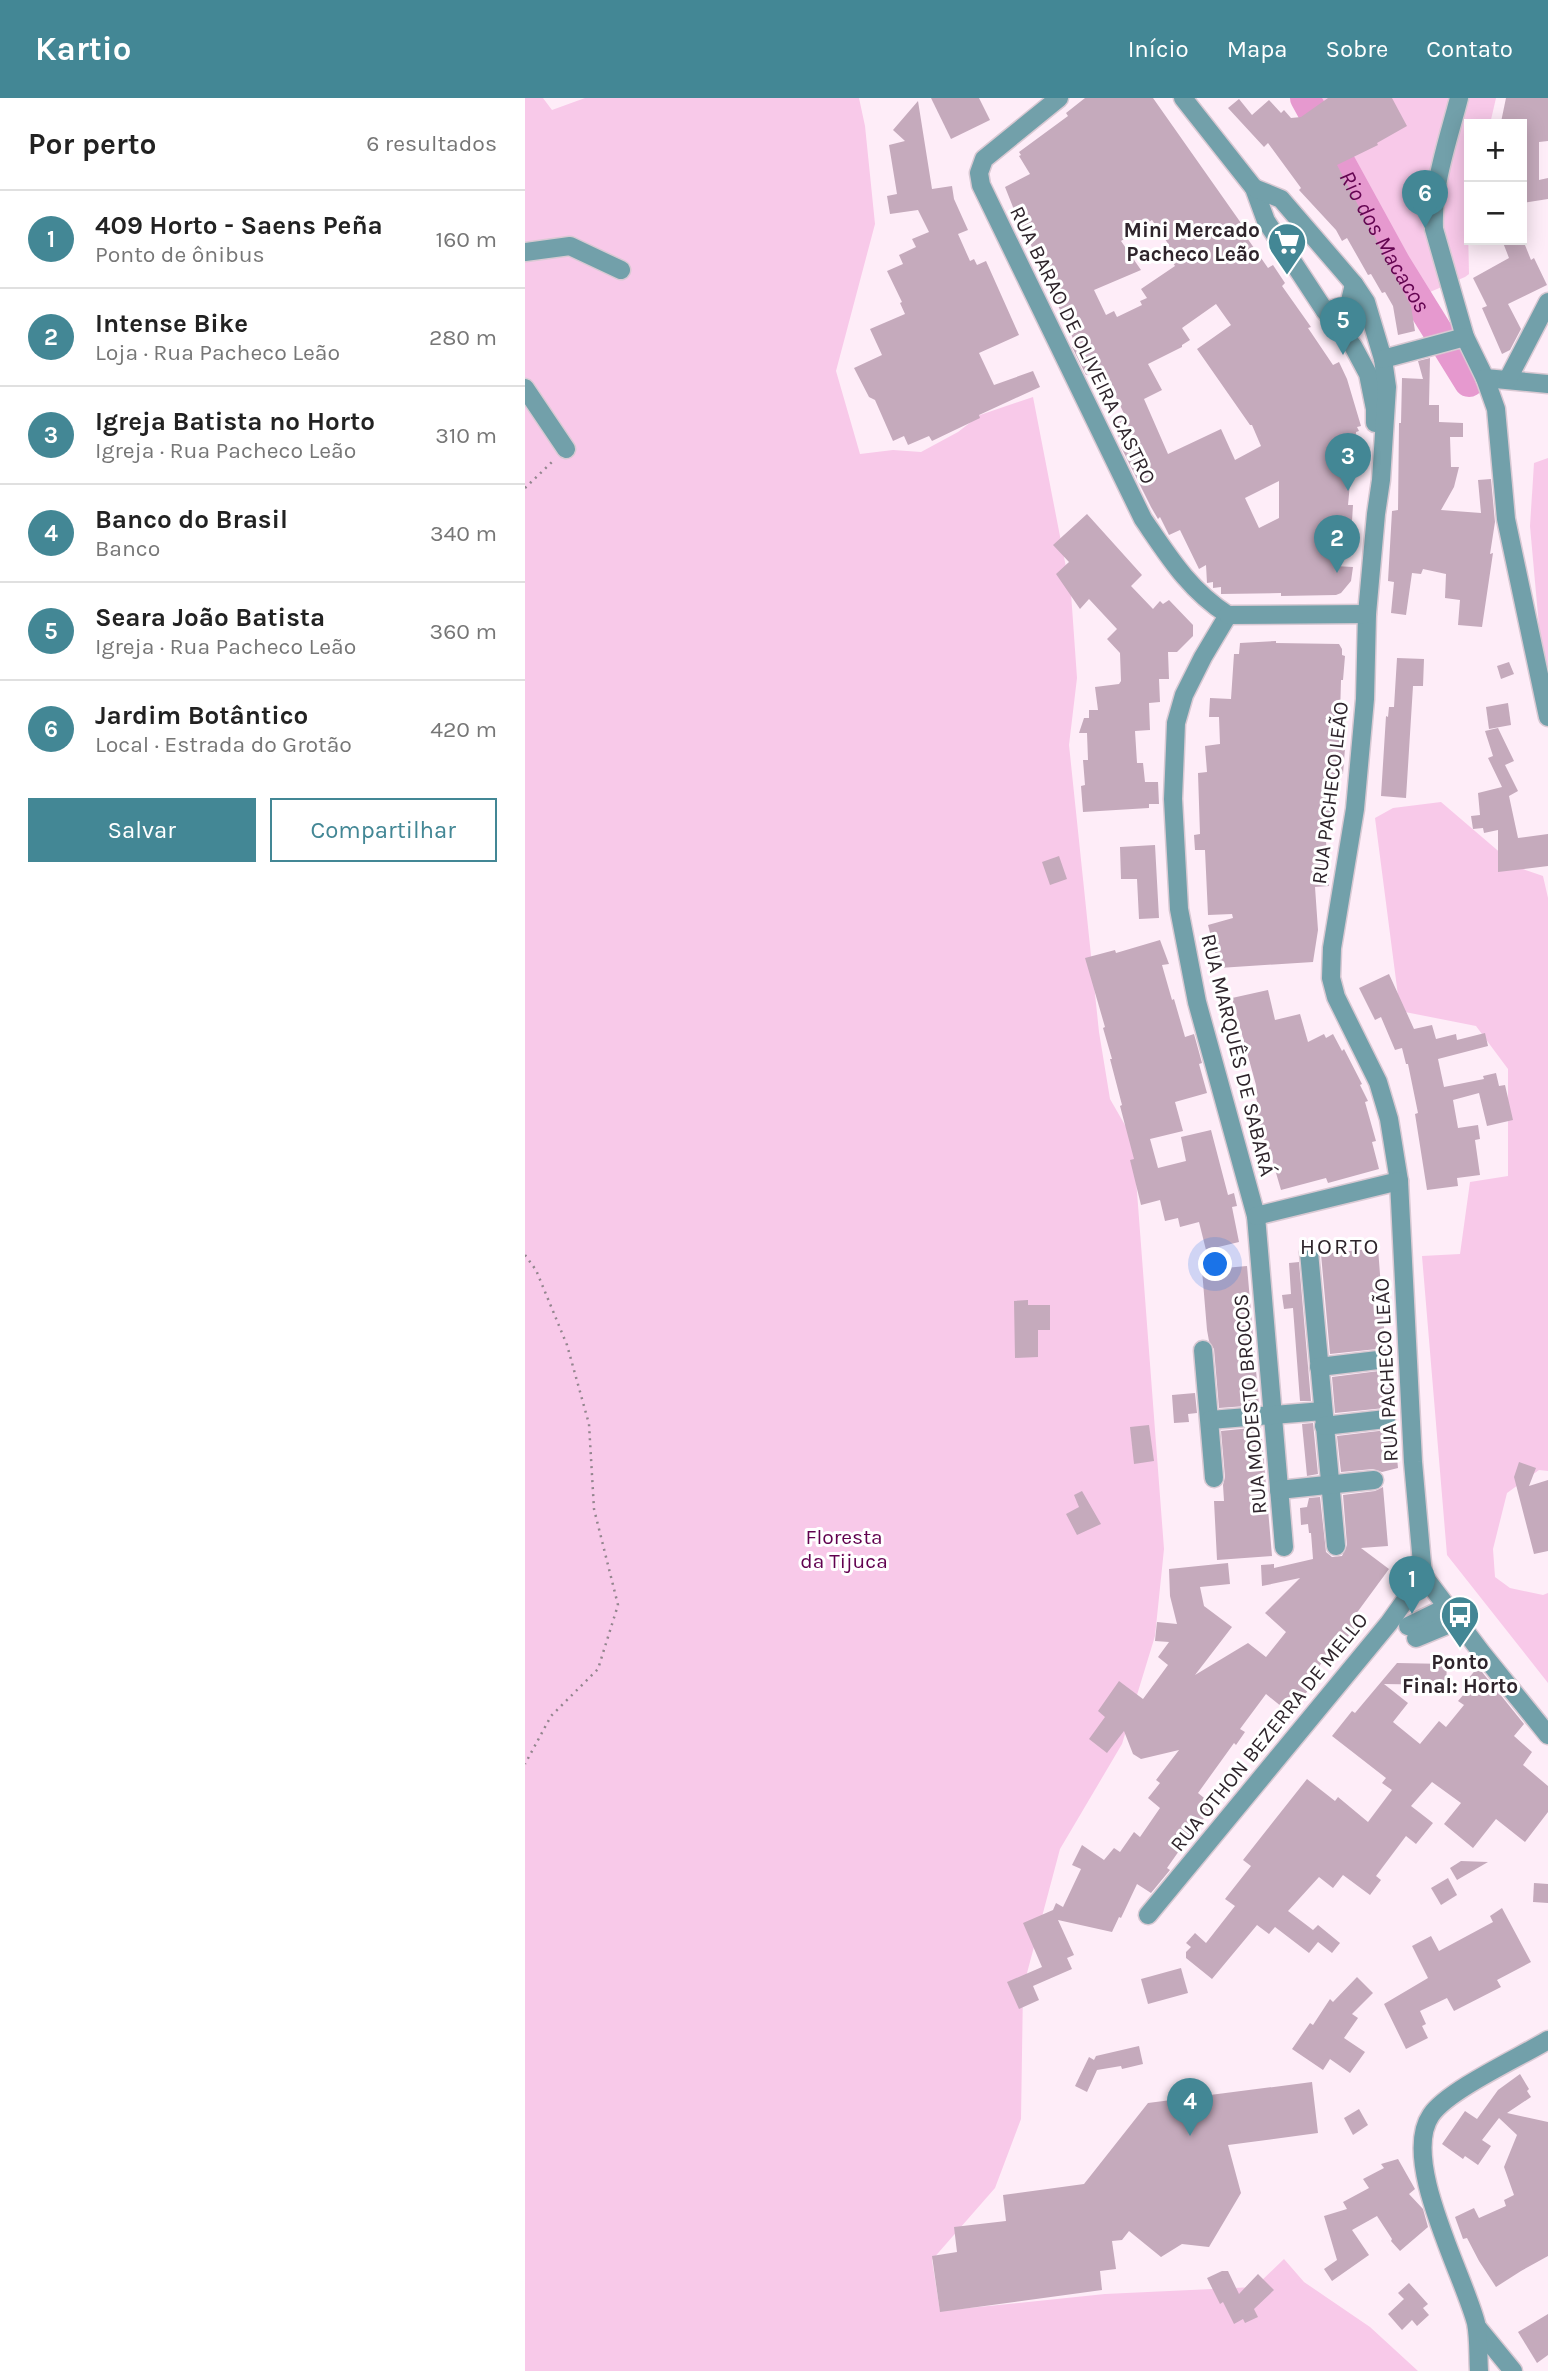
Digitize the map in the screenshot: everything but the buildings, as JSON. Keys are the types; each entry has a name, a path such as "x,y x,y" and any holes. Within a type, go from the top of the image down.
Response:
{"street":[{"name":"RUA BARAO DE OLIVEIRA CASTRO","path":"1059,98 984,159 979,173 981,185 1143,519 1197,592 1228,615"},
{"name":"RUA PACHECO LEÃO","path":"1183,98 1254,188 1266,221 1325,311 1353,346 1368,374 1375,408 1373,481 1376,514"},
{"path":"1459,98 1435,192 1434,229 1465,337 1485,378 1496,410 1506,519 1548,717"},
{"name":"RUA PACHECO LEÃO","path":"1254,188 1281,199 1354,284 1366,302 1382,355 1387,387 1381,480 1367,614 1364,699 1355,809 1332,948 1331,978 1336,997 1378,1082 1389,1119 1399,1181 1413,1462 1423,1575"},
{"path":"525,252 570,246 621,270"},
{"path":"1325,311 1349,305 1354,284"},
{"path":"1508,379 1548,302"},
{"path":"1353,346 1382,355 1465,337"},
{"path":"1485,378 1548,384"},
{"path":"525,388 566,449"},
{"path":"1228,615 1367,614"},
{"name":"RUA MARQUÊS DE SABARÁ","path":"1228,615 1184,695 1176,723 1173,799 1179,909 1197,1002 1256,1216"},
{"path":"1256,1216 1399,1181"},
{"name":"RUA MODESTO BROCOS","path":"1256,1216 1284,1547"},
{"path":"1309,1252 1336,1546"},
{"path":"1203,1350 1214,1478"},
{"path":"1319,1367 1378,1360"},
{"path":"1210,1420 1273,1415 1386,1419"},
{"path":"1279,1490 1374,1480"},
{"path":"1423,1575 1548,1735"},
{"name":"RUA OTHON BEZERRA DE MELLO","path":"1148,1916 1388,1623 1423,1575"},
{"path":"1412,1632 1452,1614"},
{"path":"1479,2371 1477,2326 1434,2210 1421,2148 1424,2130 1432,2114 1457,2092 1548,2040"},
{"path":"1477,2326 1513,2371"}],"path":[{"path":"525,488 566,449"},
{"path":"525,1255 536,1270 566,1345 589,1424 594,1509 618,1605 598,1669 551,1717 525,1764"}],"green space":[{"name":"Floresta da Tijuca","path":"525,98 543,98 552,110 585,98 859,98 865,126 875,224 836,371 860,454 893,450 921,452 958,432 980,415 1033,397 1071,593 1077,678 1069,745 1099,1032 1110,1099 1133,1139 1164,1549 1155,1636 1122,1744 1060,1849 1023,1988 1021,2119 995,2188 932,2260 940,2311 1105,2294 1255,2287 1284,2259 1304,2282 1370,2327 1418,2371 525,2371"},
{"path":"1312,98 1496,98 1491,119 1464,119 1464,245 1468,245 1469,274 1465,277 1423,295 1356,182"},
{"path":"1548,458 1548,679 1543,671 1530,526 1534,463"},
{"path":"1441,802 1517,867 1543,876 1548,898 1548,1471 1539,1470 1507,1493 1493,1549 1495,1577 1510,1588 1543,1595 1548,1593 1548,1683 1447,1555 1422,1256 1460,1254 1470,1182 1508,1176 1508,1069 1476,1026 1400,1011 1375,818 1393,808"}],"waterway":[{"name":"Rio dos Macacos","path":"1305,98 1396,264 1469,382"}],"place":[{"name":"Jardim Botântico","path":"1425,228"},
{"name":"Mini Mercado Pacheco Leão","path":"1287,276"},
{"name":"Seara João Batista","path":"1343,355"},
{"name":"Igreja Batista no Horto","path":"1348,491"},
{"name":"Intense Bike","path":"1337,573"},
{"name":"409 Horto - Saens Peña","path":"1412,1614"},
{"name":"Ponto Final: Horto","path":"1460,1649"},
{"name":"Banco do Brasil","path":"1190,2136"}],"district":[{"name":"HORTO","path":"1340,1246"}]}
